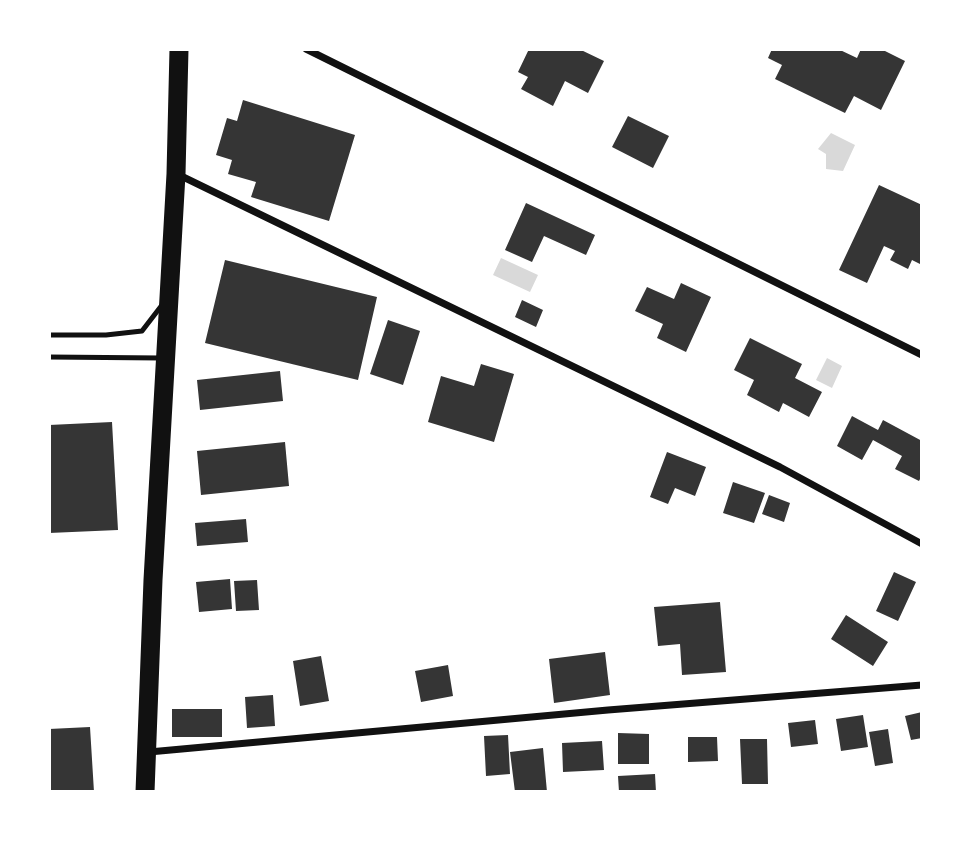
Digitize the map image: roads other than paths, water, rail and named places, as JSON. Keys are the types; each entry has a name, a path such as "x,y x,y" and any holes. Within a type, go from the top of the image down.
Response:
{"highway":[{"path":"145,792 153,580 176,174 179,49"}],"street":[{"path":"306,49 922,355"},
{"path":"176,174 780,467 922,544"},
{"path":"146,752 608,710 922,685"}],"lane":[{"path":"49,335 106,335 142,331 169,298"},
{"path":"49,357 166,358"}]}
